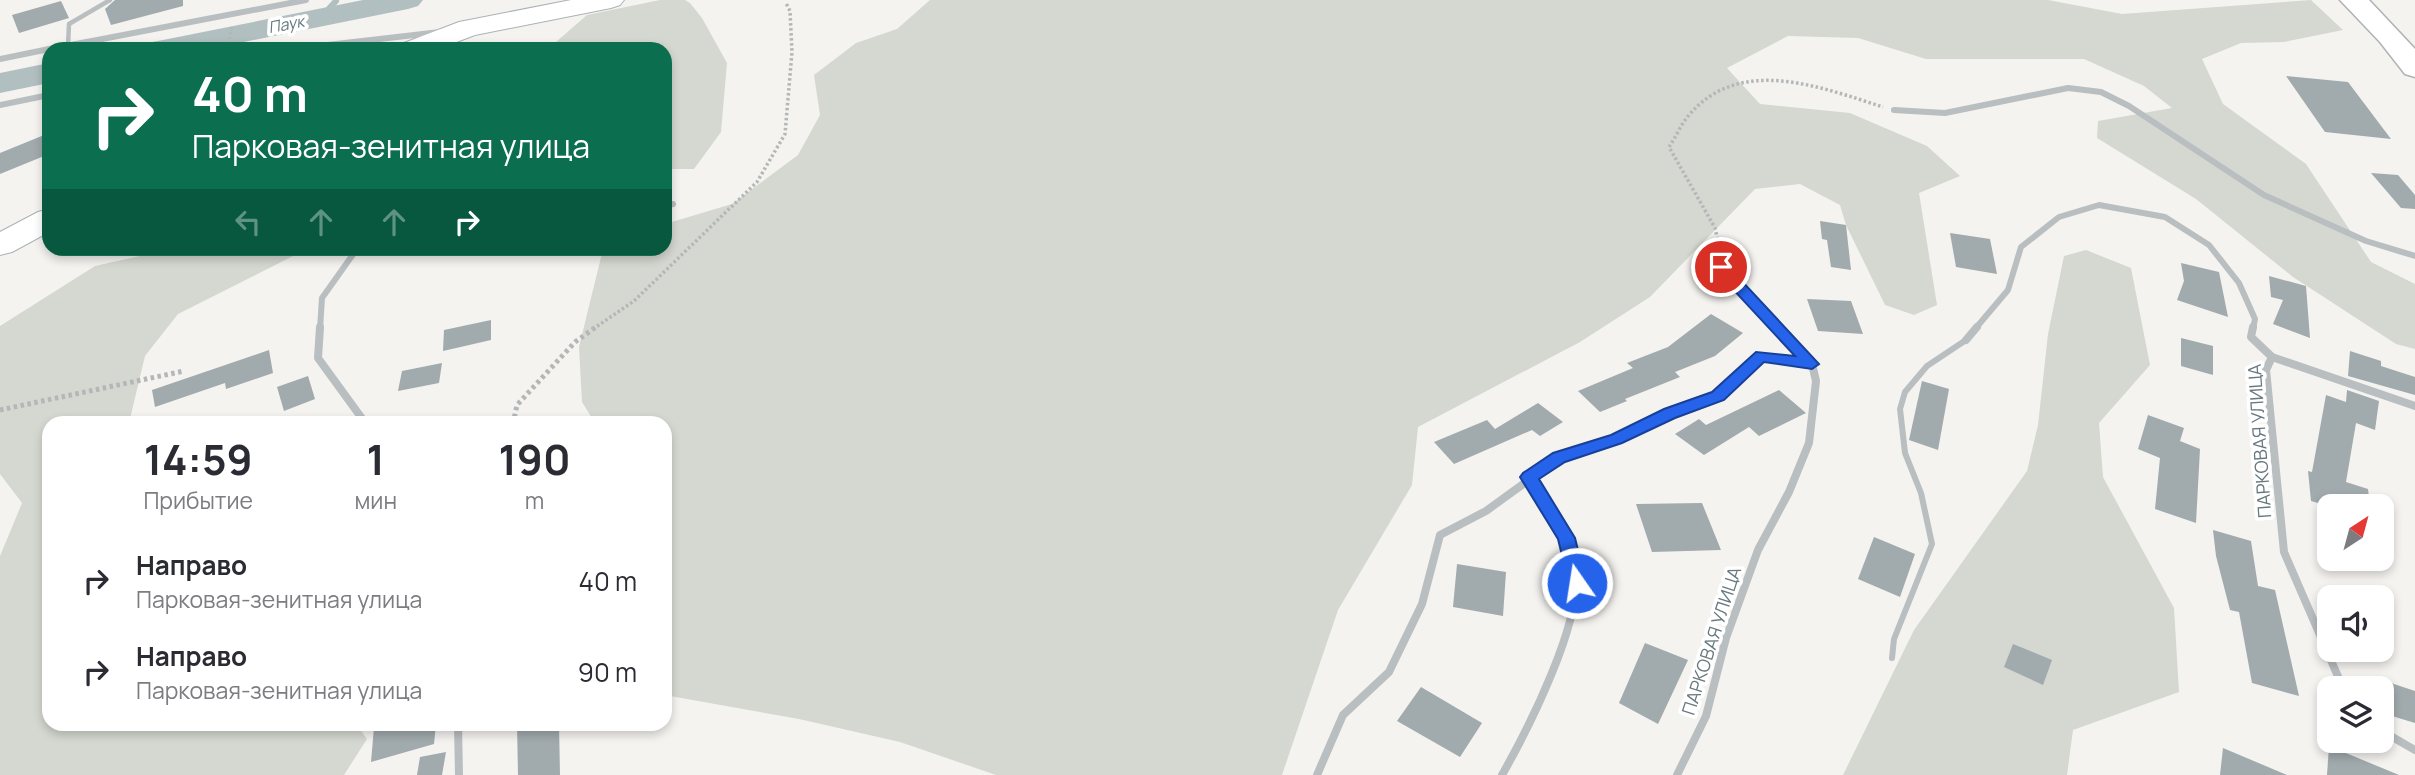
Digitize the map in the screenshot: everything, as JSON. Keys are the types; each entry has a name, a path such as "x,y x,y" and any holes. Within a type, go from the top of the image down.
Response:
{"highway":[{"path":"2354,0 2390,36 2415,68"}],"main road":[{"path":"432,42 468,28 611,0"},
{"path":"0,245 42,223"}],"street":[{"path":"89,42 306,0"},
{"path":"351,42 468,28"},
{"path":"0,59 42,51"},
{"path":"1894,110 1945,113 2068,88 2101,92 2129,106 2264,195 2366,240 2415,256"},
{"path":"0,105 42,96"},
{"name":"ПАРКОВАЯ УЛИЦА","path":"1966,340 2008,290 2021,247 2059,217 2099,205 2165,217 2209,244 2239,283 2255,319 2251,337 2272,358 2266,370 2284,552 2338,676"},
{"path":"352,256 322,298 318,358 360,416"},
{"path":"1721,267 1812,364"},
{"path":"1318,775 1343,715 1389,672 1422,604 1440,534 1486,511 1529,477 1559,458 1616,439 1718,396 1761,356 1812,364"},
{"path":"2272,358 2415,406"},
{"name":"ПАРКОВАЯ УЛИЦА","path":"1677,775 1706,716 1726,638 1758,550 1789,492 1809,443 1816,381 1812,364"},
{"path":"1503,775 1536,704 1568,624 1577,583 1566,538 1529,477"},
{"path":"458,731 459,775"},
{"path":"2394,738 2415,750"}],"lane":[{"path":"68,42 69,24 110,0"},
{"path":"1892,658 1894,639 1932,544 1921,493 1905,453 1900,409 1905,392 1927,366 1966,340"}],"path":[{"path":"515,416 517,405 575,342 634,301 757,182 785,134 792,52 790,10 786,3"},
{"path":"1721,267 1722,246 1700,201 1674,163 1669,147 1679,126 1706,98 1733,83 1757,77 1791,80 1894,110"},
{"path":"0,410 184,370"}],"shaded area":[{"path":"660,0 685,0 702,18 727,63 721,132 694,169 672,169 672,42 556,42 587,15"},
{"path":"930,0 2048,0 2122,14 2311,0 2343,30 2284,42 2241,43 2202,59 2223,104 2306,164 2371,262 2415,284 2415,349 2396,344 2293,277 2196,199 2097,138 2098,121 2172,108 2144,86 2084,59 1926,59 1858,38 1788,36 1727,68 1760,104 1850,113 1927,146 1960,176 1919,193 1937,305 1914,315 1885,305 1846,225 1840,205 1800,184 1755,189 1650,297 1580,342 1418,427 1412,485 1338,610 1282,775 996,775 900,742 799,719 672,696 672,416 591,416 582,402 579,347 601,256 672,256 672,222 732,204 798,155 820,115 814,75 856,43 897,29"},
{"path":"2086,250 2131,268 2150,365 2099,423 2103,477 2174,608 2179,692 2073,730 2067,775 1843,775 1914,630 2027,471 2038,425 2048,334 2064,256"},
{"path":"140,256 293,256 178,314 145,356 131,416 42,416 42,731 361,731 367,739 344,775 0,775 0,556 22,503 0,474 0,326 95,266"}],"building":[{"path":"115,0 183,0 183,6 111,25 105,9"},
{"path":"61,1 69,18 19,33 12,15"},
{"path":"2286,76 2348,82 2391,139 2325,132"},
{"path":"42,136 42,157 0,174 0,153"},
{"path":"2371,173 2398,175 2415,195 2415,209 2401,208"},
{"path":"1820,221 1846,225 1851,270 1831,267 1827,240 1822,239"},
{"path":"1950,233 1990,239 1997,274 1956,267"},
{"path":"2181,263 2219,272 2228,317 2177,300 2184,281"},
{"path":"2269,276 2306,286 2310,338 2273,324 2283,300 2271,297"},
{"path":"1807,299 1851,301 1863,334 1818,331"},
{"path":"1711,314 1743,333 1715,356 1675,372 1680,377 1600,412 1578,391 1633,368 1627,363 1668,347"},
{"path":"491,320 491,340 443,351 444,330"},
{"path":"2181,338 2213,346 2213,375 2181,366"},
{"path":"269,350 273,373 226,389 225,383 155,407 152,390"},
{"path":"2350,351 2381,361 2381,366 2415,377 2415,395 2348,376"},
{"path":"442,363 439,383 398,391 402,371"},
{"path":"308,376 315,399 284,411 277,387"},
{"path":"1922,381 1949,389 1938,450 1909,440"},
{"path":"1779,390 1806,413 1759,436 1749,427 1704,455 1675,434 1699,419 1706,425"},
{"path":"2347,390 2379,401 2375,430 2356,423 2346,482 2368,489 2369,494 2317,494 2317,503 2311,501 2308,471 2312,472 2326,395 2346,402"},
{"path":"1538,403 1563,422 1540,436 1532,430 1454,464 1434,442 1487,420 1495,429"},
{"path":"2148,415 2184,428 2180,441 2200,449 2196,523 2155,509 2160,458 2138,449"},
{"path":"1702,503 1721,550 1652,552 1636,504"},
{"path":"2213,530 2251,541 2258,586 2275,590 2299,696 2252,683 2239,612 2230,610 2216,556"},
{"path":"1874,537 1915,554 1900,597 1858,579"},
{"path":"1457,564 1506,572 1503,616 1453,607"},
{"path":"1645,643 1688,660 1658,724 1619,703"},
{"path":"2013,644 2052,660 2043,685 2004,667"},
{"path":"2394,684 2415,691 2415,723 2394,717"},
{"path":"1421,687 1482,723 1460,757 1397,721"},
{"path":"374,731 435,731 434,744 371,762"},
{"path":"517,731 559,731 560,775 518,775"},
{"path":"2223,748 2287,775 2220,775"},
{"path":"446,752 442,775 417,775 420,757"},
{"path":"2329,753 2346,753 2399,775 2327,775"}],"waterway":[{"name":"Паук","path":"198,42 408,0"},
{"path":"322,16 336,1"},
{"name":"Паук","path":"0,83 42,74"}],"route":[{"path":"1577,583 1566,538 1529,477 1559,458 1616,439 1718,396 1761,356 1812,364 1778,331 1721,267"}]}
